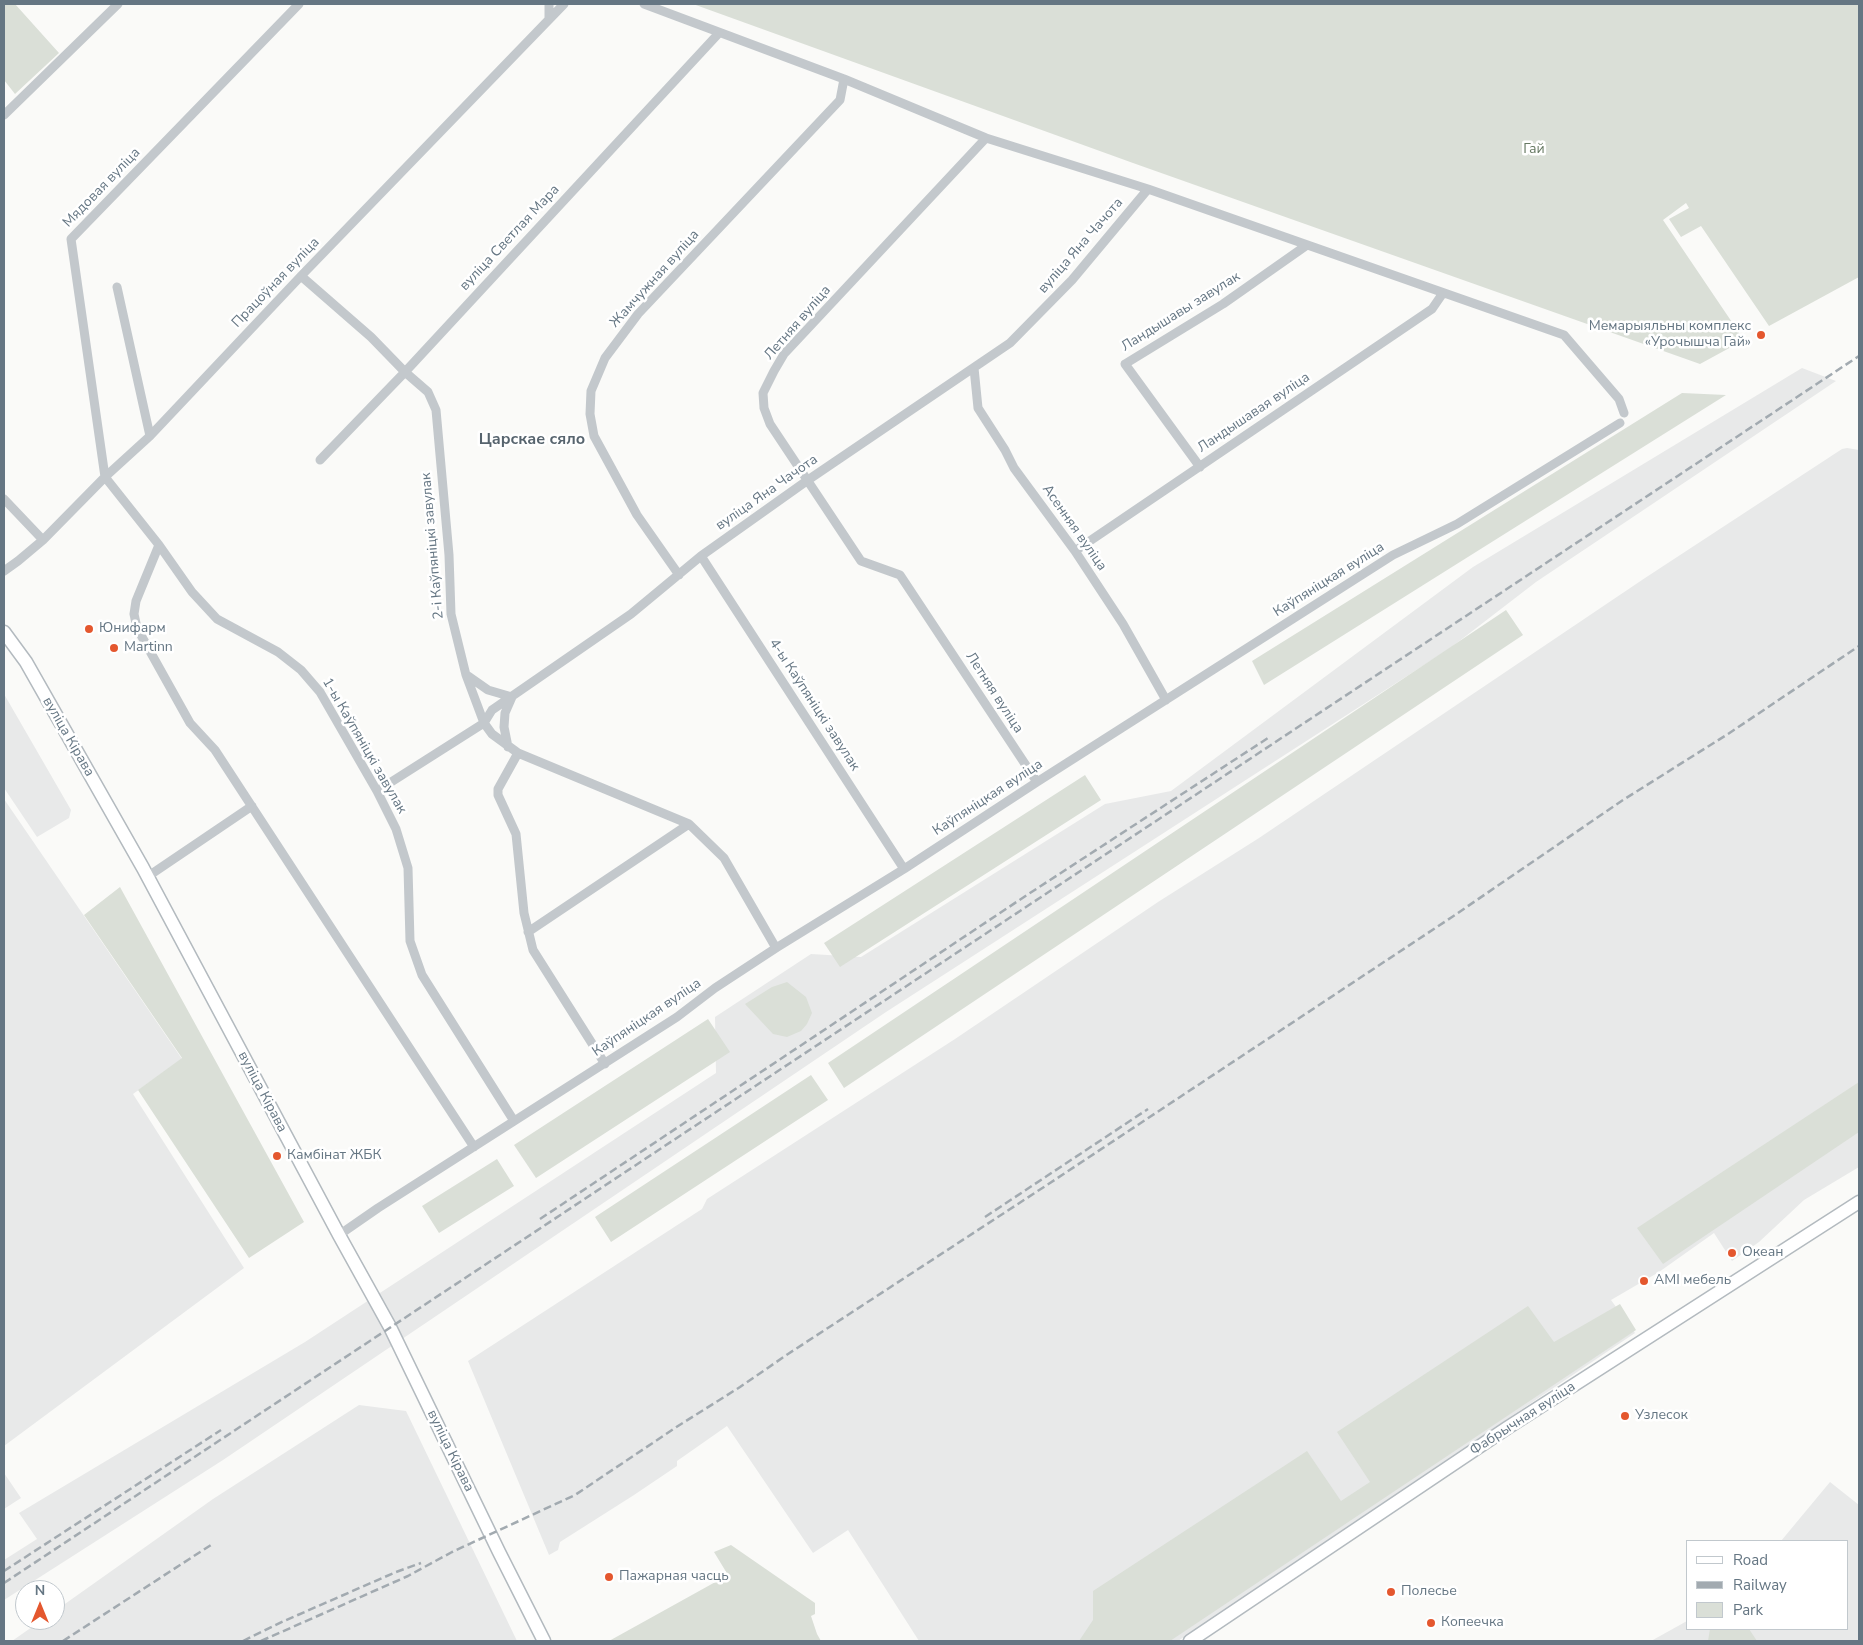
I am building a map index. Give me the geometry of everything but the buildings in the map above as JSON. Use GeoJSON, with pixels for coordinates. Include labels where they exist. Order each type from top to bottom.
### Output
{"type":"FeatureCollection","features":[{"type":"Feature","properties":{"kind":"main road","name":"вуліца Кірава"},"geometry":{"type":"LineString","coordinates":[[4,632],[26,662],[147,877],[390,1327],[544,1641]]}},
{"type":"Feature","properties":{"kind":"main road","name":"Фабрычная вуліца"},"geometry":{"type":"LineString","coordinates":[[1190,1641],[1507,1428],[1859,1202]]}},
{"type":"Feature","properties":{"kind":"street"},"geometry":{"type":"LineString","coordinates":[[4,115],[118,4]]}},
{"type":"Feature","properties":{"kind":"street","name":"Мядовая вуліца"},"geometry":{"type":"LineString","coordinates":[[105,477],[71,239],[299,4]]}},
{"type":"Feature","properties":{"kind":"street"},"geometry":{"type":"LineString","coordinates":[[549,4],[549,19]]}},
{"type":"Feature","properties":{"kind":"street","name":"Працоўная вуліца"},"geometry":{"type":"LineString","coordinates":[[4,571],[43,540],[105,477],[150,436],[301,276],[564,4]]}},
{"type":"Feature","properties":{"kind":"street"},"geometry":{"type":"LineString","coordinates":[[644,4],[844,79],[986,138],[1148,189],[1564,335],[1619,399],[1624,413]]}},
{"type":"Feature","properties":{"kind":"street","name":"вуліца Светлая Мара"},"geometry":{"type":"LineString","coordinates":[[320,460],[405,372],[719,33]]}},
{"type":"Feature","properties":{"kind":"street","name":"Жамчужная вуліца"},"geometry":{"type":"LineString","coordinates":[[679,575],[637,515],[594,436],[590,414],[591,391],[605,358],[638,314],[840,100],[844,79]]}},
{"type":"Feature","properties":{"kind":"street","name":"Летняя вуліца"},"geometry":{"type":"LineString","coordinates":[[986,138],[784,354],[763,393],[764,408],[770,424],[861,561],[900,575],[1037,782]]}},
{"type":"Feature","properties":{"kind":"street","name":"вуліца Яна Чачота"},"geometry":{"type":"LineString","coordinates":[[377,790],[484,722],[492,710],[631,614],[701,556],[808,480],[1010,343],[1072,280],[1148,189]]}},
{"type":"Feature","properties":{"kind":"street","name":"Ландышавы завулак"},"geometry":{"type":"LineString","coordinates":[[1200,467],[1125,364],[1223,304],[1307,245]]}},
{"type":"Feature","properties":{"kind":"street","name":"2-і Каўпяніцкі завулак"},"geometry":{"type":"LineString","coordinates":[[301,276],[428,392],[436,410],[451,614],[466,674],[484,722],[492,734],[518,753],[689,824],[724,858],[776,948]]}},
{"type":"Feature","properties":{"kind":"street"},"geometry":{"type":"LineString","coordinates":[[117,287],[150,436]]}},
{"type":"Feature","properties":{"kind":"street","name":"Ландышавая вуліца"},"geometry":{"type":"LineString","coordinates":[[1075,551],[1432,309],[1443,293]]}},
{"type":"Feature","properties":{"kind":"street","name":"Асенняя вуліца"},"geometry":{"type":"LineString","coordinates":[[974,368],[978,408],[1005,450],[1014,468],[1075,551],[1123,624],[1166,700]]}},
{"type":"Feature","properties":{"kind":"street","name":"Каўпяніцкая вуліца"},"geometry":{"type":"LineString","coordinates":[[339,1235],[378,1208],[677,1017],[715,988],[776,948],[904,869],[1393,555],[1457,524],[1620,423]]}},
{"type":"Feature","properties":{"kind":"street","name":"1-ы Каўпяніцкі завулак"},"geometry":{"type":"LineString","coordinates":[[105,477],[192,592],[217,619],[278,652],[301,670],[320,692],[377,790],[396,829],[408,868],[410,941],[422,975],[514,1121]]}},
{"type":"Feature","properties":{"kind":"street"},"geometry":{"type":"LineString","coordinates":[[4,499],[43,540]]}},
{"type":"Feature","properties":{"kind":"street"},"geometry":{"type":"LineString","coordinates":[[159,546],[136,601],[134,614],[137,628],[190,722],[216,750],[474,1147]]}},
{"type":"Feature","properties":{"kind":"street","name":"4-ы Каўпяніцкі завулак"},"geometry":{"type":"LineString","coordinates":[[701,556],[904,869]]}},
{"type":"Feature","properties":{"kind":"street"},"geometry":{"type":"LineString","coordinates":[[466,674],[474,682],[488,690],[512,697],[505,713],[504,727],[508,747]]}},
{"type":"Feature","properties":{"kind":"street"},"geometry":{"type":"LineString","coordinates":[[518,753],[498,789],[498,795],[516,834],[524,913],[533,950],[605,1064]]}},
{"type":"Feature","properties":{"kind":"street"},"geometry":{"type":"LineString","coordinates":[[147,877],[252,806]]}},
{"type":"Feature","properties":{"kind":"street"},"geometry":{"type":"LineString","coordinates":[[528,932],[689,824]]}},
{"type":"Feature","properties":{"kind":"shaded area"},"geometry":{"type":"Polygon","coordinates":[[[1802,368],[1836,381],[1536,582],[1449,649],[886,1012],[223,1460],[35,1580],[15,1580],[15,1593],[4,1600],[4,1560],[37,1539],[19,1513],[305,1342],[716,1073],[715,1017],[811,954],[861,957],[1105,804],[1171,791],[1473,567],[1802,368]]]}},
{"type":"Feature","properties":{"kind":"shaded area"},"geometry":{"type":"Polygon","coordinates":[[[1842,449],[1859,450],[1859,1167],[1804,1200],[1759,1242],[1732,1261],[1714,1233],[1659,1272],[1611,1300],[1635,1333],[1178,1641],[919,1641],[848,1530],[813,1553],[727,1426],[677,1461],[677,1466],[560,1542],[558,1550],[549,1555],[468,1361],[702,1209],[707,1199],[955,1039],[1158,902],[1259,838],[1645,578],[1842,449]]]}},
{"type":"Feature","properties":{"kind":"shaded area"},"geometry":{"type":"Polygon","coordinates":[[[4,694],[71,810],[69,818],[37,837],[4,788],[4,694]]]}},
{"type":"Feature","properties":{"kind":"shaded area"},"geometry":{"type":"Polygon","coordinates":[[[4,799],[182,1059],[133,1094],[244,1268],[4,1446],[4,799]]]}},
{"type":"Feature","properties":{"kind":"shaded area"},"geometry":{"type":"Polygon","coordinates":[[[359,1405],[406,1411],[517,1641],[12,1641],[28,1630],[65,1630],[65,1604],[213,1499],[359,1405]]]}},
{"type":"Feature","properties":{"kind":"shaded area"},"geometry":{"type":"Polygon","coordinates":[[[4,1473],[21,1498],[4,1509],[4,1473]]]}},
{"type":"Feature","properties":{"kind":"shaded area"},"geometry":{"type":"Polygon","coordinates":[[[1830,1482],[1859,1505],[1859,1639],[1857,1641],[1651,1641],[1686,1622],[1686,1630],[1848,1630],[1848,1540],[1782,1540],[1830,1482]]]}},
{"type":"Feature","properties":{"kind":"green space"},"geometry":{"type":"Polygon","coordinates":[[[4,4],[15,4],[59,53],[15,94],[4,80],[4,4]]]}},
{"type":"Feature","properties":{"kind":"green space","name":"Гай"},"geometry":{"type":"Polygon","coordinates":[[[693,4],[1859,4],[1859,277],[1769,326],[1701,226],[1681,237],[1669,219],[1689,208],[1686,203],[1663,220],[1744,340],[1700,364],[1133,163],[693,4]]]}},
{"type":"Feature","properties":{"kind":"green space"},"geometry":{"type":"Polygon","coordinates":[[[1682,393],[1726,395],[1264,685],[1252,661],[1682,393]]]}},
{"type":"Feature","properties":{"kind":"green space"},"geometry":{"type":"Polygon","coordinates":[[[1506,610],[1523,635],[844,1088],[828,1063],[1506,610]]]}},
{"type":"Feature","properties":{"kind":"green space"},"geometry":{"type":"Polygon","coordinates":[[[1085,775],[1101,800],[840,967],[824,943],[1085,775]]]}},
{"type":"Feature","properties":{"kind":"green space"},"geometry":{"type":"Polygon","coordinates":[[[120,887],[304,1222],[249,1258],[138,1090],[182,1058],[84,915],[120,887]]]}},
{"type":"Feature","properties":{"kind":"green space"},"geometry":{"type":"Polygon","coordinates":[[[787,982],[806,997],[812,1013],[801,1031],[787,1037],[773,1034],[745,1004],[772,987],[787,982]]]}},
{"type":"Feature","properties":{"kind":"green space"},"geometry":{"type":"Polygon","coordinates":[[[708,1019],[730,1052],[536,1178],[514,1145],[708,1019]]]}},
{"type":"Feature","properties":{"kind":"green space"},"geometry":{"type":"Polygon","coordinates":[[[811,1075],[828,1100],[611,1242],[595,1217],[811,1075]]]}},
{"type":"Feature","properties":{"kind":"green space"},"geometry":{"type":"Polygon","coordinates":[[[1859,1082],[1859,1132],[1663,1264],[1637,1228],[1859,1082]]]}},
{"type":"Feature","properties":{"kind":"green space"},"geometry":{"type":"Polygon","coordinates":[[[497,1159],[514,1186],[439,1233],[422,1206],[497,1159]]]}},
{"type":"Feature","properties":{"kind":"green space"},"geometry":{"type":"Polygon","coordinates":[[[1620,1304],[1636,1330],[1170,1641],[1079,1641],[1093,1620],[1093,1591],[1307,1451],[1341,1501],[1370,1482],[1337,1432],[1528,1306],[1554,1342],[1620,1304]]]}},
{"type":"Feature","properties":{"kind":"green space"},"geometry":{"type":"Polygon","coordinates":[[[731,1545],[815,1603],[815,1614],[811,1616],[821,1641],[609,1641],[728,1575],[714,1552],[731,1545]]]}},
{"type":"Feature","properties":{"kind":"green space"},"geometry":{"type":"Polygon","coordinates":[[[1710,1630],[1750,1630],[1757,1641],[1708,1641],[1710,1630]]]}},
{"type":"Feature","properties":{"kind":"railway"},"geometry":{"type":"LineString","coordinates":[[4,1583],[1859,356]]}},
{"type":"Feature","properties":{"kind":"railway"},"geometry":{"type":"LineString","coordinates":[[261,1641],[408,1576],[452,1552],[575,1495],[1050,1183],[1452,917],[1623,800],[1728,734],[1859,646]]}},
{"type":"Feature","properties":{"kind":"railway"},"geometry":{"type":"LineString","coordinates":[[540,1219],[1027,895],[1268,738]]}},
{"type":"Feature","properties":{"kind":"railway"},"geometry":{"type":"LineString","coordinates":[[985,1217],[1148,1109]]}},
{"type":"Feature","properties":{"kind":"railway"},"geometry":{"type":"LineString","coordinates":[[4,1571],[221,1430]]}},
{"type":"Feature","properties":{"kind":"railway"},"geometry":{"type":"LineString","coordinates":[[63,1641],[214,1543]]}},
{"type":"Feature","properties":{"kind":"railway"},"geometry":{"type":"LineString","coordinates":[[243,1641],[284,1621],[421,1563]]}},
{"type":"Feature","properties":{"kind":"place","name":"Мемарыяльны комплекс «Урочышча Гай»"},"geometry":{"type":"Point","coordinates":[1761,335]}},
{"type":"Feature","properties":{"kind":"place","name":"Юнифарм"},"geometry":{"type":"Point","coordinates":[89,629]}},
{"type":"Feature","properties":{"kind":"place","name":"Martinn"},"geometry":{"type":"Point","coordinates":[114,648]}},
{"type":"Feature","properties":{"kind":"place","name":"Камбінат ЖБК"},"geometry":{"type":"Point","coordinates":[277,1156]}},
{"type":"Feature","properties":{"kind":"place","name":"Океан"},"geometry":{"type":"Point","coordinates":[1732,1253]}},
{"type":"Feature","properties":{"kind":"place","name":"AMI мебель"},"geometry":{"type":"Point","coordinates":[1644,1281]}},
{"type":"Feature","properties":{"kind":"place","name":"Узлесок"},"geometry":{"type":"Point","coordinates":[1625,1416]}},
{"type":"Feature","properties":{"kind":"place","name":"Пажарная часць"},"geometry":{"type":"Point","coordinates":[609,1577]}},
{"type":"Feature","properties":{"kind":"place","name":"Полесье"},"geometry":{"type":"Point","coordinates":[1391,1592]}},
{"type":"Feature","properties":{"kind":"place","name":"Копеечка"},"geometry":{"type":"Point","coordinates":[1431,1623]}},
{"type":"Feature","properties":{"kind":"district","name":"Царскае сяло"},"geometry":{"type":"Point","coordinates":[532,440]}}]}
